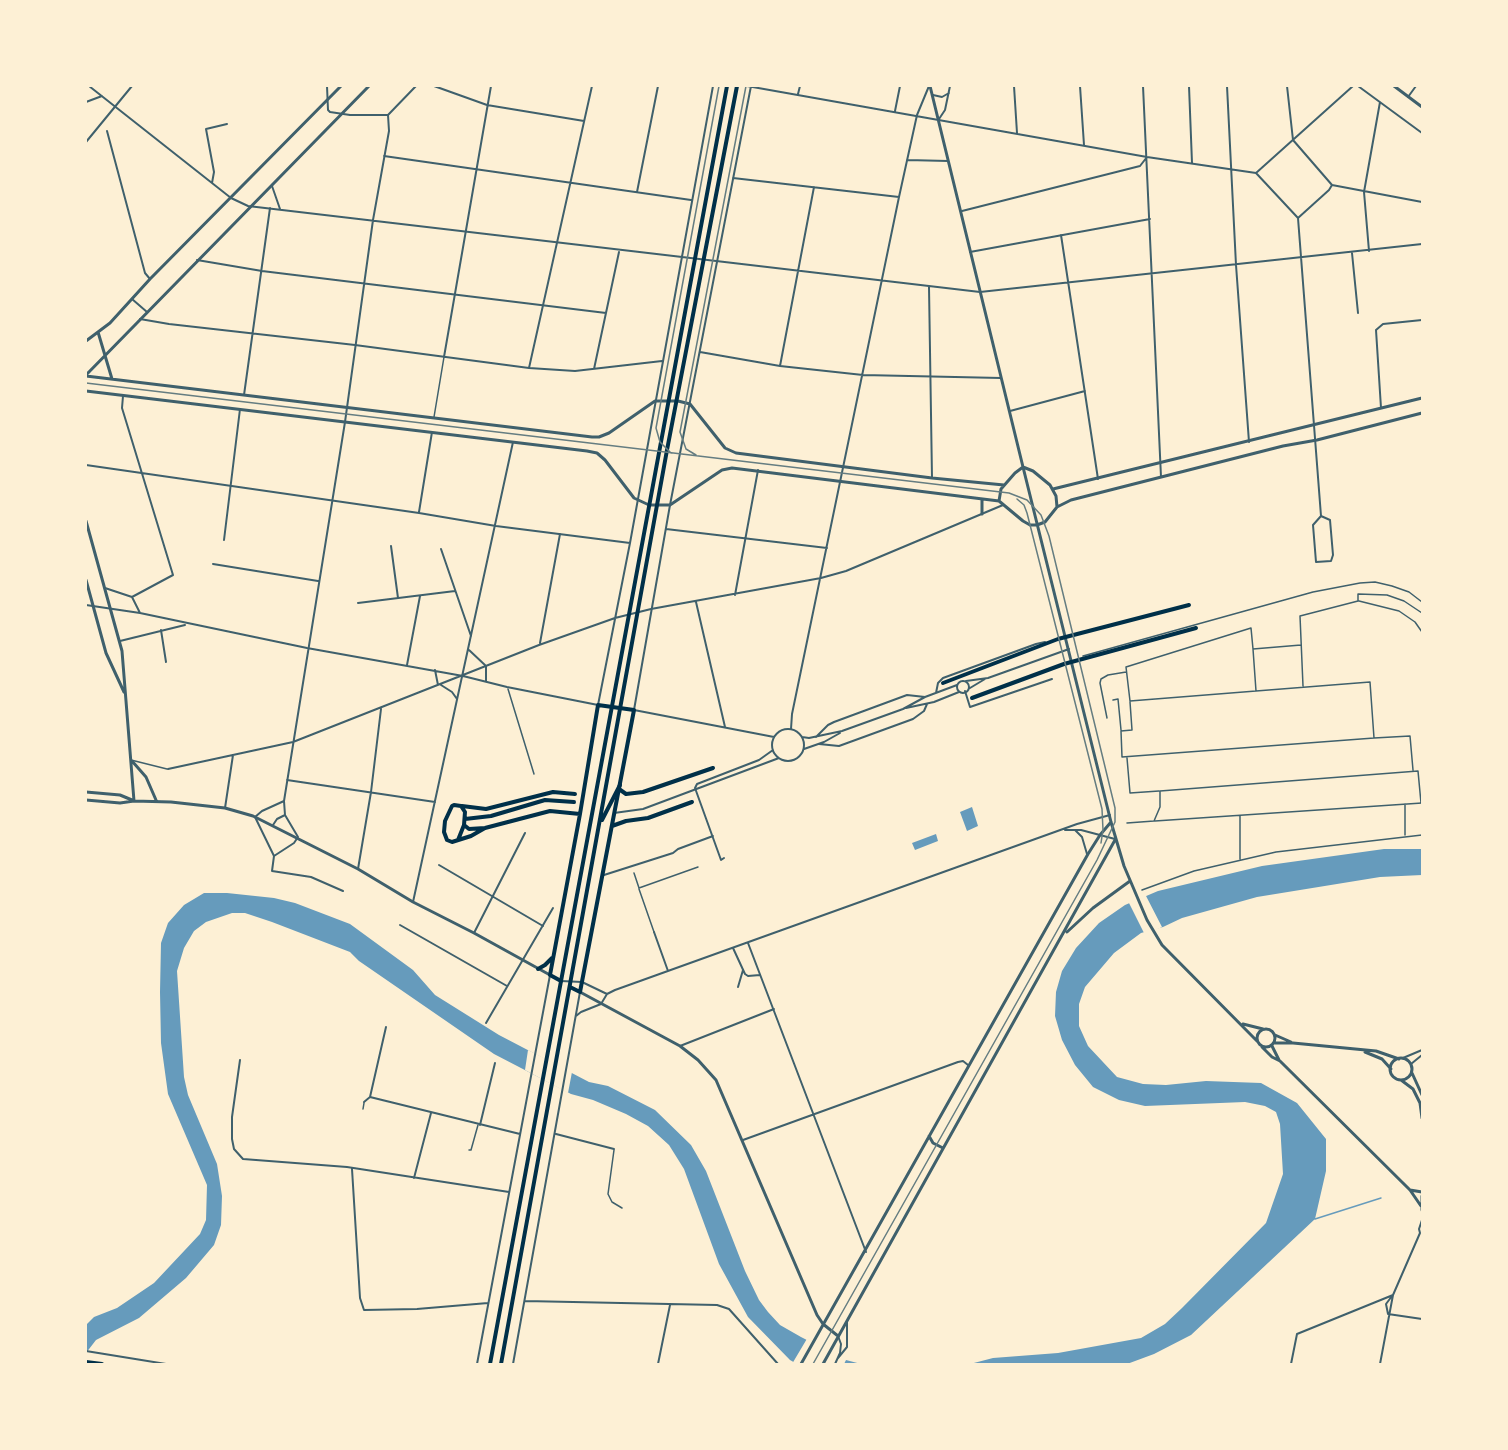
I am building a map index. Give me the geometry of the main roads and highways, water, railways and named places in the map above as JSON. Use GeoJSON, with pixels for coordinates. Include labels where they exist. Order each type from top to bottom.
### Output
{"type":"FeatureCollection","features":[{"type":"Feature","properties":{"kind":"main road"},"geometry":{"type":"LineString","coordinates":[[490,1365],[727,86]]}},
{"type":"Feature","properties":{"kind":"main road"},"geometry":{"type":"LineString","coordinates":[[501,1365],[737,86]]}},
{"type":"Feature","properties":{"kind":"main road"},"geometry":{"type":"LineString","coordinates":[[944,683],[1048,642],[1189,604]]}},
{"type":"Feature","properties":{"kind":"main road"},"geometry":{"type":"LineString","coordinates":[[972,698],[1072,662],[1196,628]]}},
{"type":"Feature","properties":{"kind":"main road"},"geometry":{"type":"LineString","coordinates":[[561,981],[550,975],[598,705],[634,710],[580,992],[570,987]]}},
{"type":"Feature","properties":{"kind":"main road"},"geometry":{"type":"LineString","coordinates":[[619,787],[630,795],[713,768]]}},
{"type":"Feature","properties":{"kind":"main road"},"geometry":{"type":"LineString","coordinates":[[600,823],[619,787]]}},
{"type":"Feature","properties":{"kind":"main road"},"geometry":{"type":"LineString","coordinates":[[485,828],[471,836],[452,842],[447,840],[444,830],[445,821],[452,806],[486,809],[553,792],[575,794]]}},
{"type":"Feature","properties":{"kind":"main road"},"geometry":{"type":"LineString","coordinates":[[465,819],[491,816],[545,800],[574,802]]}},
{"type":"Feature","properties":{"kind":"main road"},"geometry":{"type":"LineString","coordinates":[[612,826],[626,821],[648,818],[692,802]]}},
{"type":"Feature","properties":{"kind":"main road"},"geometry":{"type":"LineString","coordinates":[[458,840],[465,819],[465,812],[461,806]]}},
{"type":"Feature","properties":{"kind":"main road"},"geometry":{"type":"LineString","coordinates":[[464,825],[469,829],[485,828],[550,811],[580,814]]}},
{"type":"Feature","properties":{"kind":"main road"},"geometry":{"type":"LineString","coordinates":[[538,969],[554,954]]}},
{"type":"Feature","properties":{"kind":"main road"},"geometry":{"type":"LineString","coordinates":[[88,1362],[102,1365]]}},
{"type":"Feature","properties":{"kind":"water"},"geometry":{"type":"Polygon","coordinates":[[[972,807],[978,826],[967,831],[960,812],[972,807]]]}},
{"type":"Feature","properties":{"kind":"water"},"geometry":{"type":"Polygon","coordinates":[[[936,834],[938,841],[915,850],[912,843],[936,834]]]}},
{"type":"Feature","properties":{"kind":"water"},"geometry":{"type":"Polygon","coordinates":[[[1384,849],[1422,849],[1422,875],[1380,877],[1257,897],[1182,918],[1163,927],[1141,933],[1114,953],[1085,987],[1079,1004],[1079,1026],[1088,1046],[1117,1077],[1143,1084],[1166,1085],[1206,1081],[1261,1083],[1297,1103],[1326,1139],[1326,1171],[1315,1219],[1191,1335],[1154,1354],[1127,1364],[970,1364],[993,1358],[1058,1353],[1141,1338],[1165,1324],[1266,1223],[1283,1174],[1280,1124],[1276,1112],[1265,1106],[1245,1102],[1145,1106],[1119,1100],[1093,1087],[1075,1065],[1062,1040],[1055,1016],[1056,992],[1062,971],[1076,948],[1099,923],[1125,905],[1158,891],[1262,866],[1384,849]]]}},
{"type":"Feature","properties":{"kind":"water"},"geometry":{"type":"Polygon","coordinates":[[[204,893],[274,898],[295,903],[350,924],[413,970],[435,995],[499,1035],[589,1082],[608,1086],[655,1110],[691,1145],[706,1171],[745,1271],[759,1300],[768,1312],[780,1325],[801,1337],[846,1360],[861,1364],[797,1364],[790,1360],[748,1317],[719,1264],[684,1169],[669,1145],[648,1126],[593,1100],[571,1094],[494,1054],[359,961],[350,952],[245,913],[232,913],[206,922],[194,931],[184,948],[177,971],[184,1077],[188,1095],[217,1164],[222,1196],[221,1225],[214,1245],[186,1278],[139,1318],[96,1340],[86,1353],[86,1325],[94,1317],[117,1308],[154,1283],[200,1234],[206,1220],[207,1185],[168,1094],[161,1043],[160,992],[161,943],[168,923],[184,905],[204,893]]]}},
{"type":"Feature","properties":{"kind":"waterway"},"geometry":{"type":"LineString","coordinates":[[1315,1219],[1381,1198]]}},
{"type":"Feature","properties":{"kind":"tram line"},"geometry":{"type":"LineString","coordinates":[[671,453],[660,442],[656,428],[719,86]]}},
{"type":"Feature","properties":{"kind":"tram line"},"geometry":{"type":"LineString","coordinates":[[696,455],[686,449],[680,432],[746,86]]}},
{"type":"Feature","properties":{"kind":"tram line"},"geometry":{"type":"LineString","coordinates":[[86,383],[1009,493],[1027,500],[1041,515],[1049,536],[1115,808],[1115,822],[1097,860],[813,1364]]}},
{"type":"Feature","properties":{"kind":"tram line"},"geometry":{"type":"LineString","coordinates":[[1017,499],[1024,505],[1027,513],[1102,809],[1101,843]]}}]}
